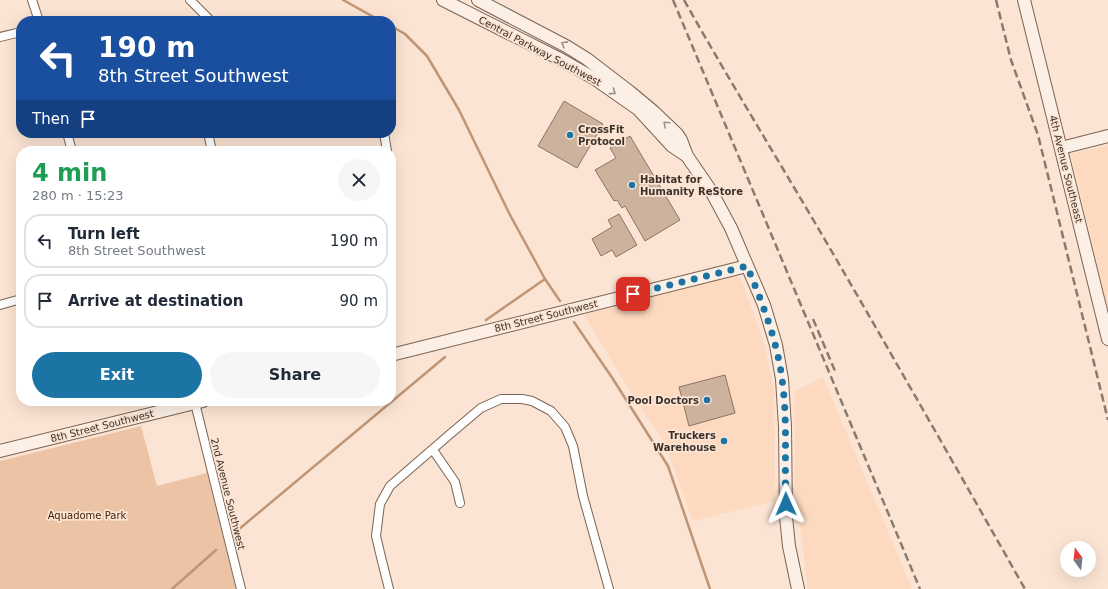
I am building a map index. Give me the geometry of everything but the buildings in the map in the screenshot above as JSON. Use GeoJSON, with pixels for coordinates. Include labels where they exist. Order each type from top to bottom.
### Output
{"type":"FeatureCollection","features":[{"type":"Feature","properties":{"kind":"street"},"geometry":{"type":"LineString","coordinates":[[32,0],[37,16]]}},
{"type":"Feature","properties":{"kind":"street"},"geometry":{"type":"LineString","coordinates":[[190,0],[206,16]]}},
{"type":"Feature","properties":{"kind":"street","name":"Central Parkway Southwest"},"geometry":{"type":"LineString","coordinates":[[443,0],[558,58],[595,79],[638,110],[672,146],[687,156]]}},
{"type":"Feature","properties":{"kind":"street","name":"Central Parkway Southwest"},"geometry":{"type":"LineString","coordinates":[[478,0],[588,59],[630,92],[681,140],[687,156],[710,191],[731,228],[764,306],[776,345],[782,379],[786,427],[786,517],[789,546],[798,589]]}},
{"type":"Feature","properties":{"kind":"street","name":"4th Avenue Southeast"},"geometry":{"type":"LineString","coordinates":[[1024,0],[1108,339]]}},
{"type":"Feature","properties":{"kind":"street"},"geometry":{"type":"LineString","coordinates":[[0,37],[16,33]]}},
{"type":"Feature","properties":{"kind":"street"},"geometry":{"type":"LineString","coordinates":[[1061,148],[1108,136]]}},
{"type":"Feature","properties":{"kind":"street","name":"8th Street Southwest"},"geometry":{"type":"LineString","coordinates":[[396,353],[747,266]]}},
{"type":"Feature","properties":{"kind":"street"},"geometry":{"type":"LineString","coordinates":[[0,305],[16,300]]}},
{"type":"Feature","properties":{"kind":"street"},"geometry":{"type":"LineString","coordinates":[[389,589],[376,536],[380,504],[390,486],[433,450],[449,434],[482,408],[501,399],[522,399],[532,401],[551,411],[564,427],[573,446],[583,496],[609,589]]}},
{"type":"Feature","properties":{"kind":"street","name":"8th Street Southwest"},"geometry":{"type":"LineString","coordinates":[[0,451],[183,406]]}},
{"type":"Feature","properties":{"kind":"street","name":"2nd Avenue Southwest"},"geometry":{"type":"LineString","coordinates":[[200,406],[241,589]]}},
{"type":"Feature","properties":{"kind":"street"},"geometry":{"type":"LineString","coordinates":[[433,450],[455,482],[460,504]]}},
{"type":"Feature","properties":{"kind":"shaded area"},"geometry":{"type":"Polygon","coordinates":[[[1108,145],[1108,310],[1071,154],[1108,145]]]}},
{"type":"Feature","properties":{"kind":"shaded area"},"geometry":{"type":"Polygon","coordinates":[[[734,276],[741,279],[764,343],[774,389],[775,501],[693,521],[663,440],[643,412],[584,315],[734,276]]]}},
{"type":"Feature","properties":{"kind":"shaded area"},"geometry":{"type":"Polygon","coordinates":[[[823,377],[912,589],[808,589],[795,484],[794,391],[823,377]]]}},
{"type":"Feature","properties":{"kind":"green space","name":"Aquadome Park"},"geometry":{"type":"Polygon","coordinates":[[[141,426],[157,486],[207,473],[236,589],[0,589],[0,461],[141,426]]]}},
{"type":"Feature","properties":{"kind":"waterway"},"geometry":{"type":"LineString","coordinates":[[343,0],[372,16]]}},
{"type":"Feature","properties":{"kind":"waterway"},"geometry":{"type":"LineString","coordinates":[[396,29],[405,34],[427,56],[459,110],[509,213],[545,279],[560,301]]}},
{"type":"Feature","properties":{"kind":"waterway"},"geometry":{"type":"LineString","coordinates":[[486,320],[545,279]]}},
{"type":"Feature","properties":{"kind":"waterway"},"geometry":{"type":"LineString","coordinates":[[574,322],[613,379],[668,466],[710,589]]}},
{"type":"Feature","properties":{"kind":"waterway"},"geometry":{"type":"LineString","coordinates":[[396,398],[445,357]]}},
{"type":"Feature","properties":{"kind":"waterway"},"geometry":{"type":"LineString","coordinates":[[238,530],[386,406]]}},
{"type":"Feature","properties":{"kind":"waterway"},"geometry":{"type":"LineString","coordinates":[[172,589],[216,550]]}},
{"type":"Feature","properties":{"kind":"railway"},"geometry":{"type":"LineString","coordinates":[[673,0],[920,589]]}},
{"type":"Feature","properties":{"kind":"railway"},"geometry":{"type":"LineString","coordinates":[[684,0],[859,298],[1025,589]]}},
{"type":"Feature","properties":{"kind":"railway"},"geometry":{"type":"LineString","coordinates":[[996,0],[1011,60],[1038,135],[1108,420]]}},
{"type":"Feature","properties":{"kind":"railway"},"geometry":{"type":"LineString","coordinates":[[813,319],[835,371]]}},
{"type":"Feature","properties":{"kind":"place","name":"CrossFit Protocol"},"geometry":{"type":"Point","coordinates":[570,135]}},
{"type":"Feature","properties":{"kind":"place","name":"Habitat for Humanity ReStore"},"geometry":{"type":"Point","coordinates":[632,185]}},
{"type":"Feature","properties":{"kind":"place","name":"Pool Doctors"},"geometry":{"type":"Point","coordinates":[707,400]}},
{"type":"Feature","properties":{"kind":"place","name":"Truckers Warehouse"},"geometry":{"type":"Point","coordinates":[724,441]}},
{"type":"Feature","properties":{"kind":"route"},"geometry":{"type":"LineString","coordinates":[[633,294],[747,266],[764,306],[776,345],[782,379],[786,427],[786,504]]}}]}
